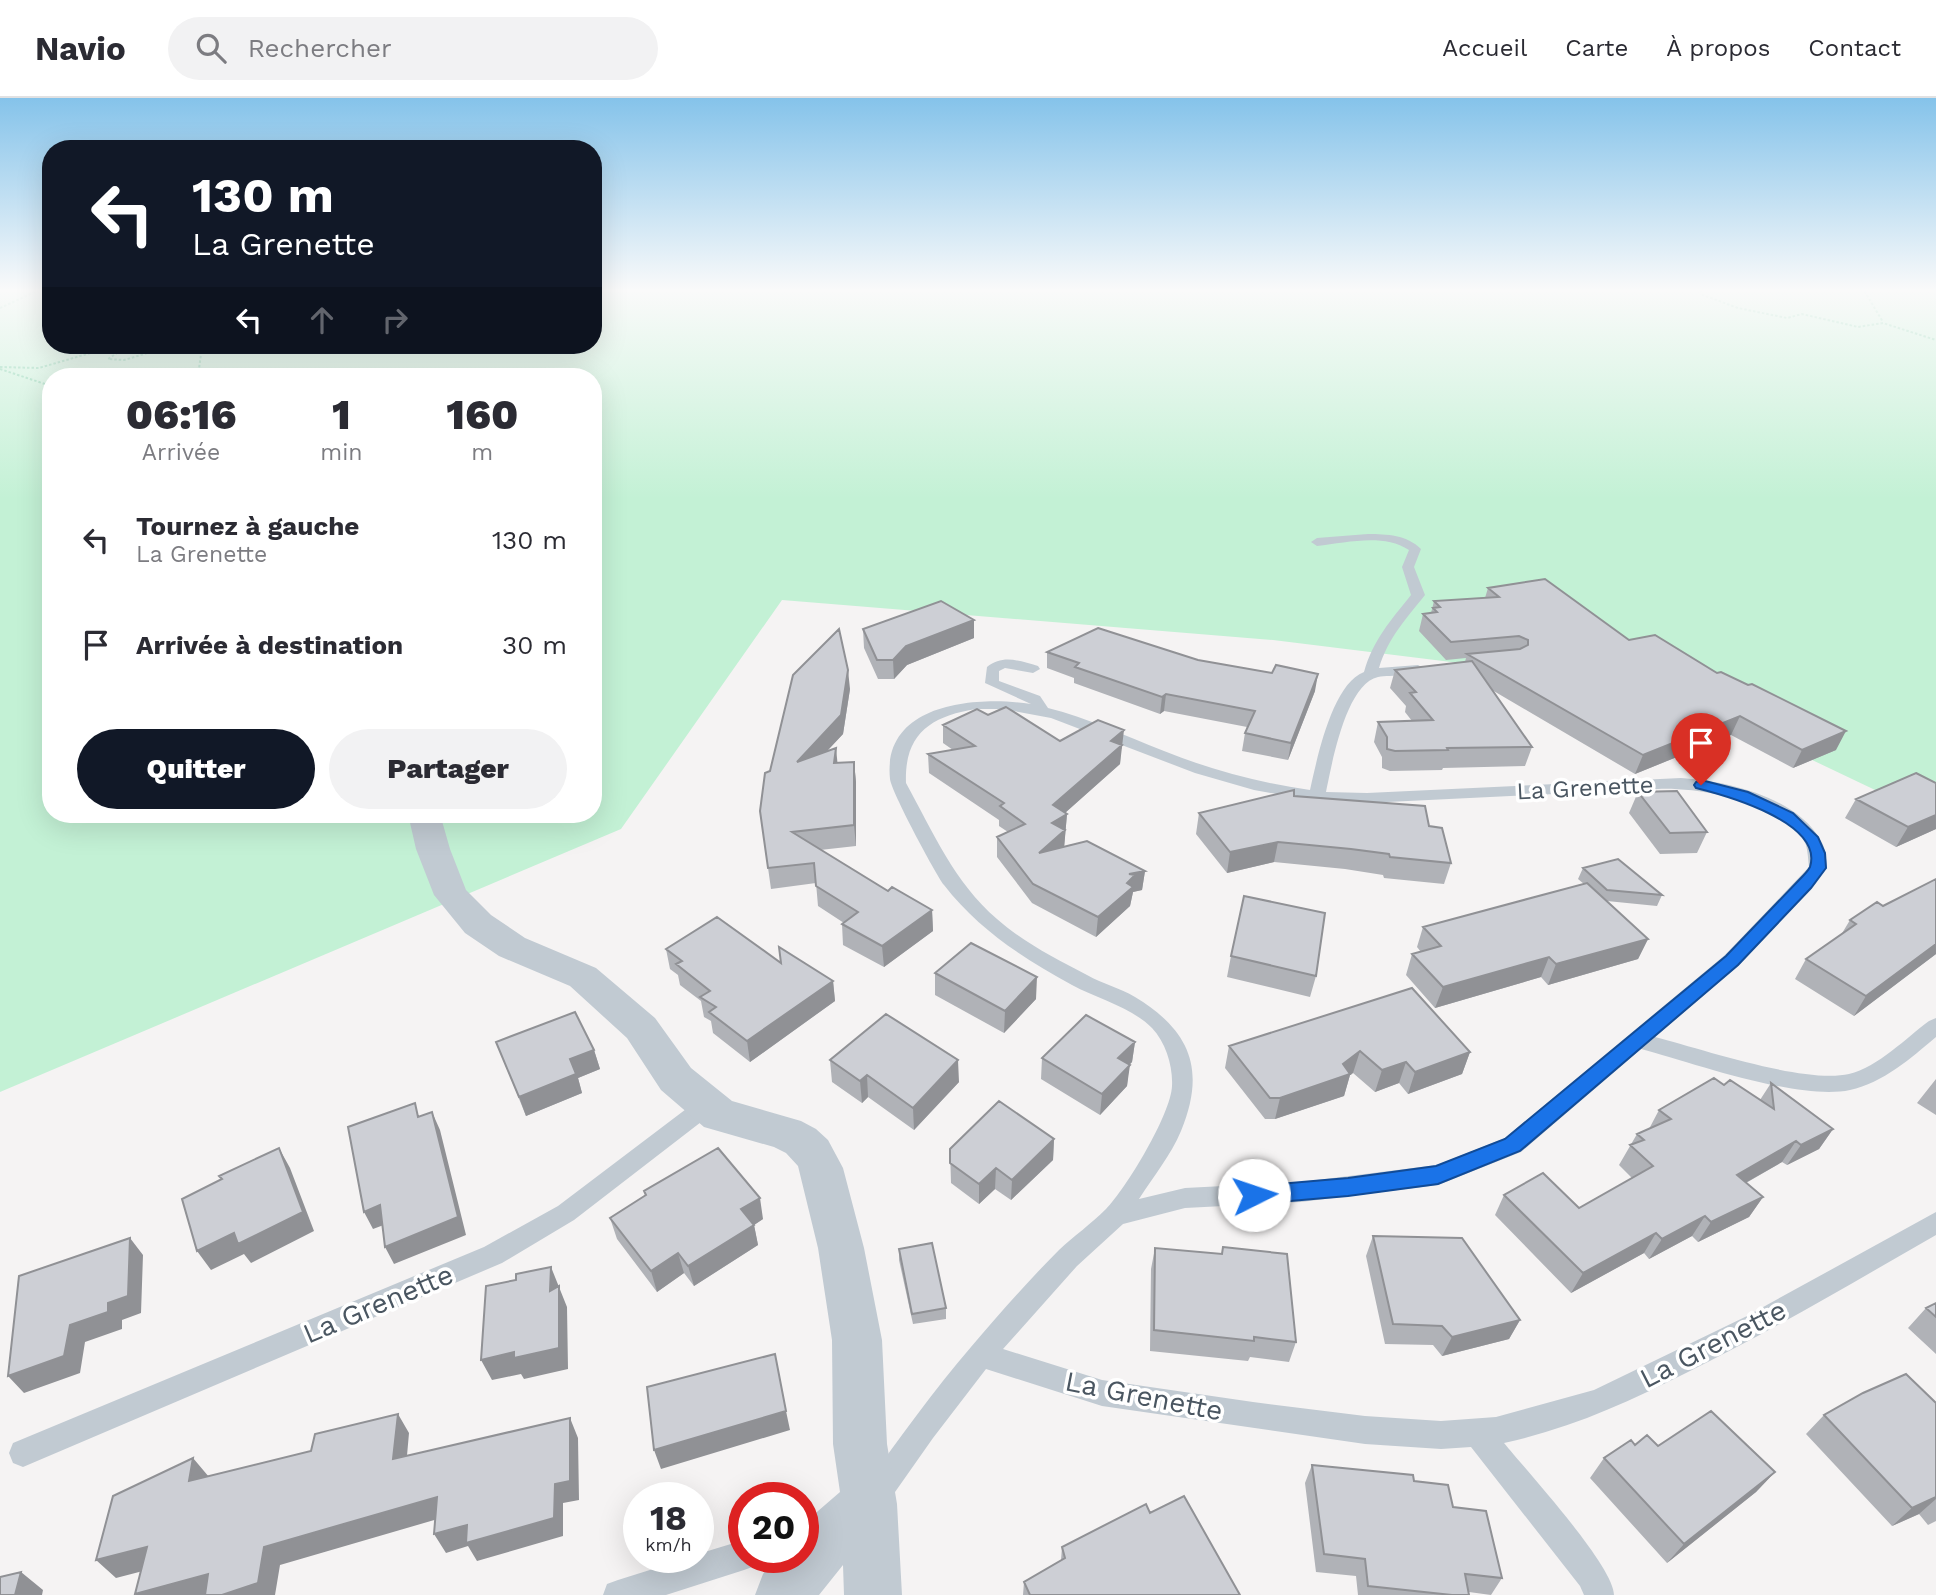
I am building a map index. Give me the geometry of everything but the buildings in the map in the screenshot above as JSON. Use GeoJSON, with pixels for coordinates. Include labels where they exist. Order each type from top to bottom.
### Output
{"type":"FeatureCollection","features":[{"type":"Feature","properties":{"kind":"street"},"geometry":{"type":"LineString","coordinates":[[426,823],[433,849],[451,895],[478,924],[512,947],[583,977],[604,993],[641,1028],[676,1079],[706,1106],[726,1117],[786,1133],[801,1141],[813,1153],[821,1168],[841,1248],[857,1340],[860,1444],[869,1504],[873,1595]]}},
{"type":"Feature","properties":{"kind":"street","name":"La Grenette"},"geometry":{"type":"LineString","coordinates":[[784,1595],[816,1551],[841,1524],[869,1504]]}},
{"type":"Feature","properties":{"kind":"lane"},"geometry":{"type":"LineString","coordinates":[[1317,542],[1372,538],[1405,543],[1415,549],[1407,571],[1418,586],[1418,595],[1387,633],[1378,648],[1370,674]]}},
{"type":"Feature","properties":{"kind":"lane","name":"La Grenette"},"geometry":{"type":"LineString","coordinates":[[1033,670],[1015,664],[1000,664],[992,670],[992,683],[1035,699],[1040,705],[1040,711]]}},
{"type":"Feature","properties":{"kind":"lane"},"geometry":{"type":"LineString","coordinates":[[1317,796],[1334,732],[1355,683],[1370,674],[1435,667]]}},
{"type":"Feature","properties":{"kind":"lane","name":"La Grenette"},"geometry":{"type":"LineString","coordinates":[[869,1504],[923,1428],[981,1355],[1068,1258],[1116,1215],[1169,1133],[1183,1086],[1182,1068],[1174,1045],[1158,1023],[1126,1001],[1049,963],[992,925],[949,879],[898,783],[896,767],[903,742],[922,723],[935,715],[962,707],[1014,706],[1076,721],[1205,772],[1317,796],[1364,797],[1674,783],[1723,789],[1788,816],[1813,841],[1818,868],[1732,960],[1513,1145],[1438,1175],[1301,1192],[1185,1198],[1116,1215]]}},
{"type":"Feature","properties":{"kind":"lane"},"geometry":{"type":"LineString","coordinates":[[1639,1040],[1825,1085],[1864,1076],[1936,1026]]}},
{"type":"Feature","properties":{"kind":"lane","name":"La Grenette"},"geometry":{"type":"LineString","coordinates":[[23,1454],[424,1286],[504,1249],[566,1213],[706,1106]]}},
{"type":"Feature","properties":{"kind":"lane","name":"La Grenette"},"geometry":{"type":"LineString","coordinates":[[981,1355],[1102,1393],[1365,1430],[1441,1434],[1477,1432],[1532,1423],[1598,1402],[1754,1326],[1936,1223]]}},
{"type":"Feature","properties":{"kind":"lane"},"geometry":{"type":"LineString","coordinates":[[1477,1432],[1591,1575],[1599,1589],[1599,1595]]}},
{"type":"Feature","properties":{"kind":"lane"},"geometry":{"type":"LineString","coordinates":[[819,1521],[836,1512],[869,1504]]}},
{"type":"Feature","properties":{"kind":"lane"},"geometry":{"type":"LineString","coordinates":[[618,1595],[728,1560]]}},
{"type":"Feature","properties":{"kind":"path"},"geometry":{"type":"LineString","coordinates":[[0,368],[39,368],[67,360]]}},
{"type":"Feature","properties":{"kind":"path"},"geometry":{"type":"LineString","coordinates":[[0,368],[42,383]]}},
{"type":"Feature","properties":{"kind":"green space"},"geometry":{"type":"Polygon","coordinates":[[[0,360],[1936,360],[1936,819],[1661,688],[1273,640],[782,600],[621,829],[0,1092],[0,360]]]}},
{"type":"Feature","properties":{"kind":"route"},"geometry":{"type":"LineString","coordinates":[[1254,1195],[1348,1187],[1438,1175],[1513,1145],[1732,960],[1818,868],[1817,853],[1813,841],[1788,816],[1742,795],[1701,785]]}}]}
